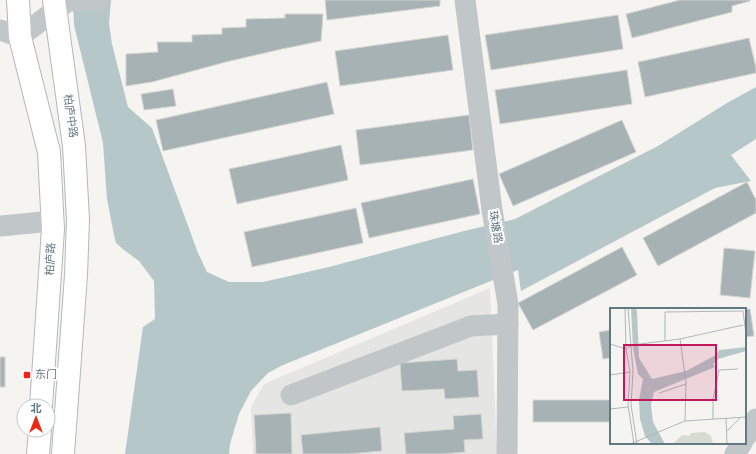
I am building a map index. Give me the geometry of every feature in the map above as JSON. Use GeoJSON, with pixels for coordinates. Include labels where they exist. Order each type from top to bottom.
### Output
{"type":"FeatureCollection","features":[{"type":"Feature","properties":{"kind":"main road"},"geometry":{"type":"LineString","coordinates":[[18,0],[10,34],[49,152],[53,225]]}},
{"type":"Feature","properties":{"kind":"main road","name":"柏庐中路"},"geometry":{"type":"LineString","coordinates":[[59,4],[74,146],[78,220],[76,275],[63,454]]}},
{"type":"Feature","properties":{"kind":"main road","name":"柏庐路"},"geometry":{"type":"LineString","coordinates":[[42,398],[53,225]]}},
{"type":"Feature","properties":{"kind":"main road"},"geometry":{"type":"LineString","coordinates":[[38,454],[39,438]]}},
{"type":"Feature","properties":{"kind":"street"},"geometry":{"type":"LineString","coordinates":[[10,34],[59,4],[99,0]]}},
{"type":"Feature","properties":{"kind":"street","name":"珠塘路"},"geometry":{"type":"LineString","coordinates":[[465,0],[492,210],[508,314],[507,454]]}},
{"type":"Feature","properties":{"kind":"street"},"geometry":{"type":"LineString","coordinates":[[0,226],[53,225]]}},
{"type":"Feature","properties":{"kind":"street"},"geometry":{"type":"LineString","coordinates":[[291,395],[471,326],[508,314]]}},
{"type":"Feature","properties":{"kind":"street"},"geometry":{"type":"LineString","coordinates":[[746,437],[756,422],[756,419]]}},
{"type":"Feature","properties":{"kind":"street"},"geometry":{"type":"LineString","coordinates":[[735,454],[741,444]]}},
{"type":"Feature","properties":{"kind":"shaded area"},"geometry":{"type":"Polygon","coordinates":[[[73,0],[111,0],[109,23],[112,44],[128,107],[152,128],[198,253],[207,272],[229,282],[263,282],[329,267],[515,219],[658,146],[727,103],[756,87],[756,139],[731,155],[751,181],[715,188],[521,291],[518,270],[283,365],[268,373],[251,391],[239,414],[230,444],[229,454],[125,454],[143,327],[155,319],[154,281],[139,261],[116,243],[107,199],[103,143],[74,25],[73,0]]]}},
{"type":"Feature","properties":{"kind":"shaded area"},"geometry":{"type":"Polygon","coordinates":[[[490,288],[497,454],[253,454],[251,407],[264,384],[490,288]]]}},
{"type":"Feature","properties":{"kind":"building"},"geometry":{"type":"Polygon","coordinates":[[[325,0],[440,0],[440,6],[327,20],[325,0]]]}},
{"type":"Feature","properties":{"kind":"building"},"geometry":{"type":"Polygon","coordinates":[[[680,0],[750,1],[732,6],[732,12],[632,38],[626,14],[680,0]]]}},
{"type":"Feature","properties":{"kind":"building"},"geometry":{"type":"Polygon","coordinates":[[[285,14],[323,14],[321,41],[226,62],[152,82],[126,86],[126,54],[158,52],[157,42],[192,42],[192,35],[222,34],[222,28],[246,27],[246,19],[285,18],[285,14]]]}},
{"type":"Feature","properties":{"kind":"building"},"geometry":{"type":"Polygon","coordinates":[[[618,15],[623,49],[491,70],[485,35],[618,15]]]}},
{"type":"Feature","properties":{"kind":"building"},"geometry":{"type":"Polygon","coordinates":[[[448,35],[453,70],[340,86],[335,51],[448,35]]]}},
{"type":"Feature","properties":{"kind":"building"},"geometry":{"type":"Polygon","coordinates":[[[749,38],[756,73],[645,97],[638,62],[749,38]]]}},
{"type":"Feature","properties":{"kind":"building"},"geometry":{"type":"Polygon","coordinates":[[[627,70],[632,104],[500,124],[495,90],[627,70]]]}},
{"type":"Feature","properties":{"kind":"building"},"geometry":{"type":"Polygon","coordinates":[[[327,82],[334,114],[163,151],[156,120],[327,82]]]}},
{"type":"Feature","properties":{"kind":"building"},"geometry":{"type":"Polygon","coordinates":[[[173,89],[176,106],[144,110],[141,94],[173,89]]]}},
{"type":"Feature","properties":{"kind":"building"},"geometry":{"type":"Polygon","coordinates":[[[469,115],[473,150],[360,165],[356,130],[469,115]]]}},
{"type":"Feature","properties":{"kind":"building"},"geometry":{"type":"Polygon","coordinates":[[[622,120],[636,152],[513,206],[499,174],[622,120]]]}},
{"type":"Feature","properties":{"kind":"building"},"geometry":{"type":"Polygon","coordinates":[[[341,145],[348,180],[237,204],[229,169],[341,145]]]}},
{"type":"Feature","properties":{"kind":"building"},"geometry":{"type":"Polygon","coordinates":[[[473,179],[480,214],[369,238],[361,203],[473,179]]]}},
{"type":"Feature","properties":{"kind":"building"},"geometry":{"type":"Polygon","coordinates":[[[747,182],[756,200],[756,213],[658,266],[643,238],[747,182]]]}},
{"type":"Feature","properties":{"kind":"building"},"geometry":{"type":"Polygon","coordinates":[[[356,208],[363,243],[252,267],[244,232],[356,208]]]}},
{"type":"Feature","properties":{"kind":"building"},"geometry":{"type":"Polygon","coordinates":[[[622,247],[637,275],[533,330],[518,303],[622,247]]]}},
{"type":"Feature","properties":{"kind":"building"},"geometry":{"type":"Polygon","coordinates":[[[724,248],[755,251],[750,298],[720,295],[724,248]]]}},
{"type":"Feature","properties":{"kind":"building"},"geometry":{"type":"Polygon","coordinates":[[[746,309],[750,309],[754,336],[746,337],[746,309]]]}},
{"type":"Feature","properties":{"kind":"building"},"geometry":{"type":"Polygon","coordinates":[[[610,330],[610,358],[603,359],[599,332],[610,330]]]}},
{"type":"Feature","properties":{"kind":"building"},"geometry":{"type":"Polygon","coordinates":[[[0,357],[5,357],[5,387],[0,387],[0,357]]]}},
{"type":"Feature","properties":{"kind":"building"},"geometry":{"type":"Polygon","coordinates":[[[457,359],[458,371],[477,370],[479,397],[445,399],[444,389],[402,391],[400,363],[457,359]]]}},
{"type":"Feature","properties":{"kind":"building"},"geometry":{"type":"Polygon","coordinates":[[[533,400],[610,400],[610,422],[533,422],[533,400]]]}},
{"type":"Feature","properties":{"kind":"building"},"geometry":{"type":"Polygon","coordinates":[[[291,413],[292,454],[256,454],[254,415],[291,413]]]}},
{"type":"Feature","properties":{"kind":"building"},"geometry":{"type":"Polygon","coordinates":[[[481,414],[483,439],[464,440],[465,452],[444,454],[406,454],[404,433],[454,429],[453,416],[481,414]]]}},
{"type":"Feature","properties":{"kind":"building"},"geometry":{"type":"Polygon","coordinates":[[[380,427],[382,451],[349,454],[303,454],[301,435],[380,427]]]}},
{"type":"Feature","properties":{"kind":"place","name":"东门"},"geometry":{"type":"Point","coordinates":[27,375]}}]}
